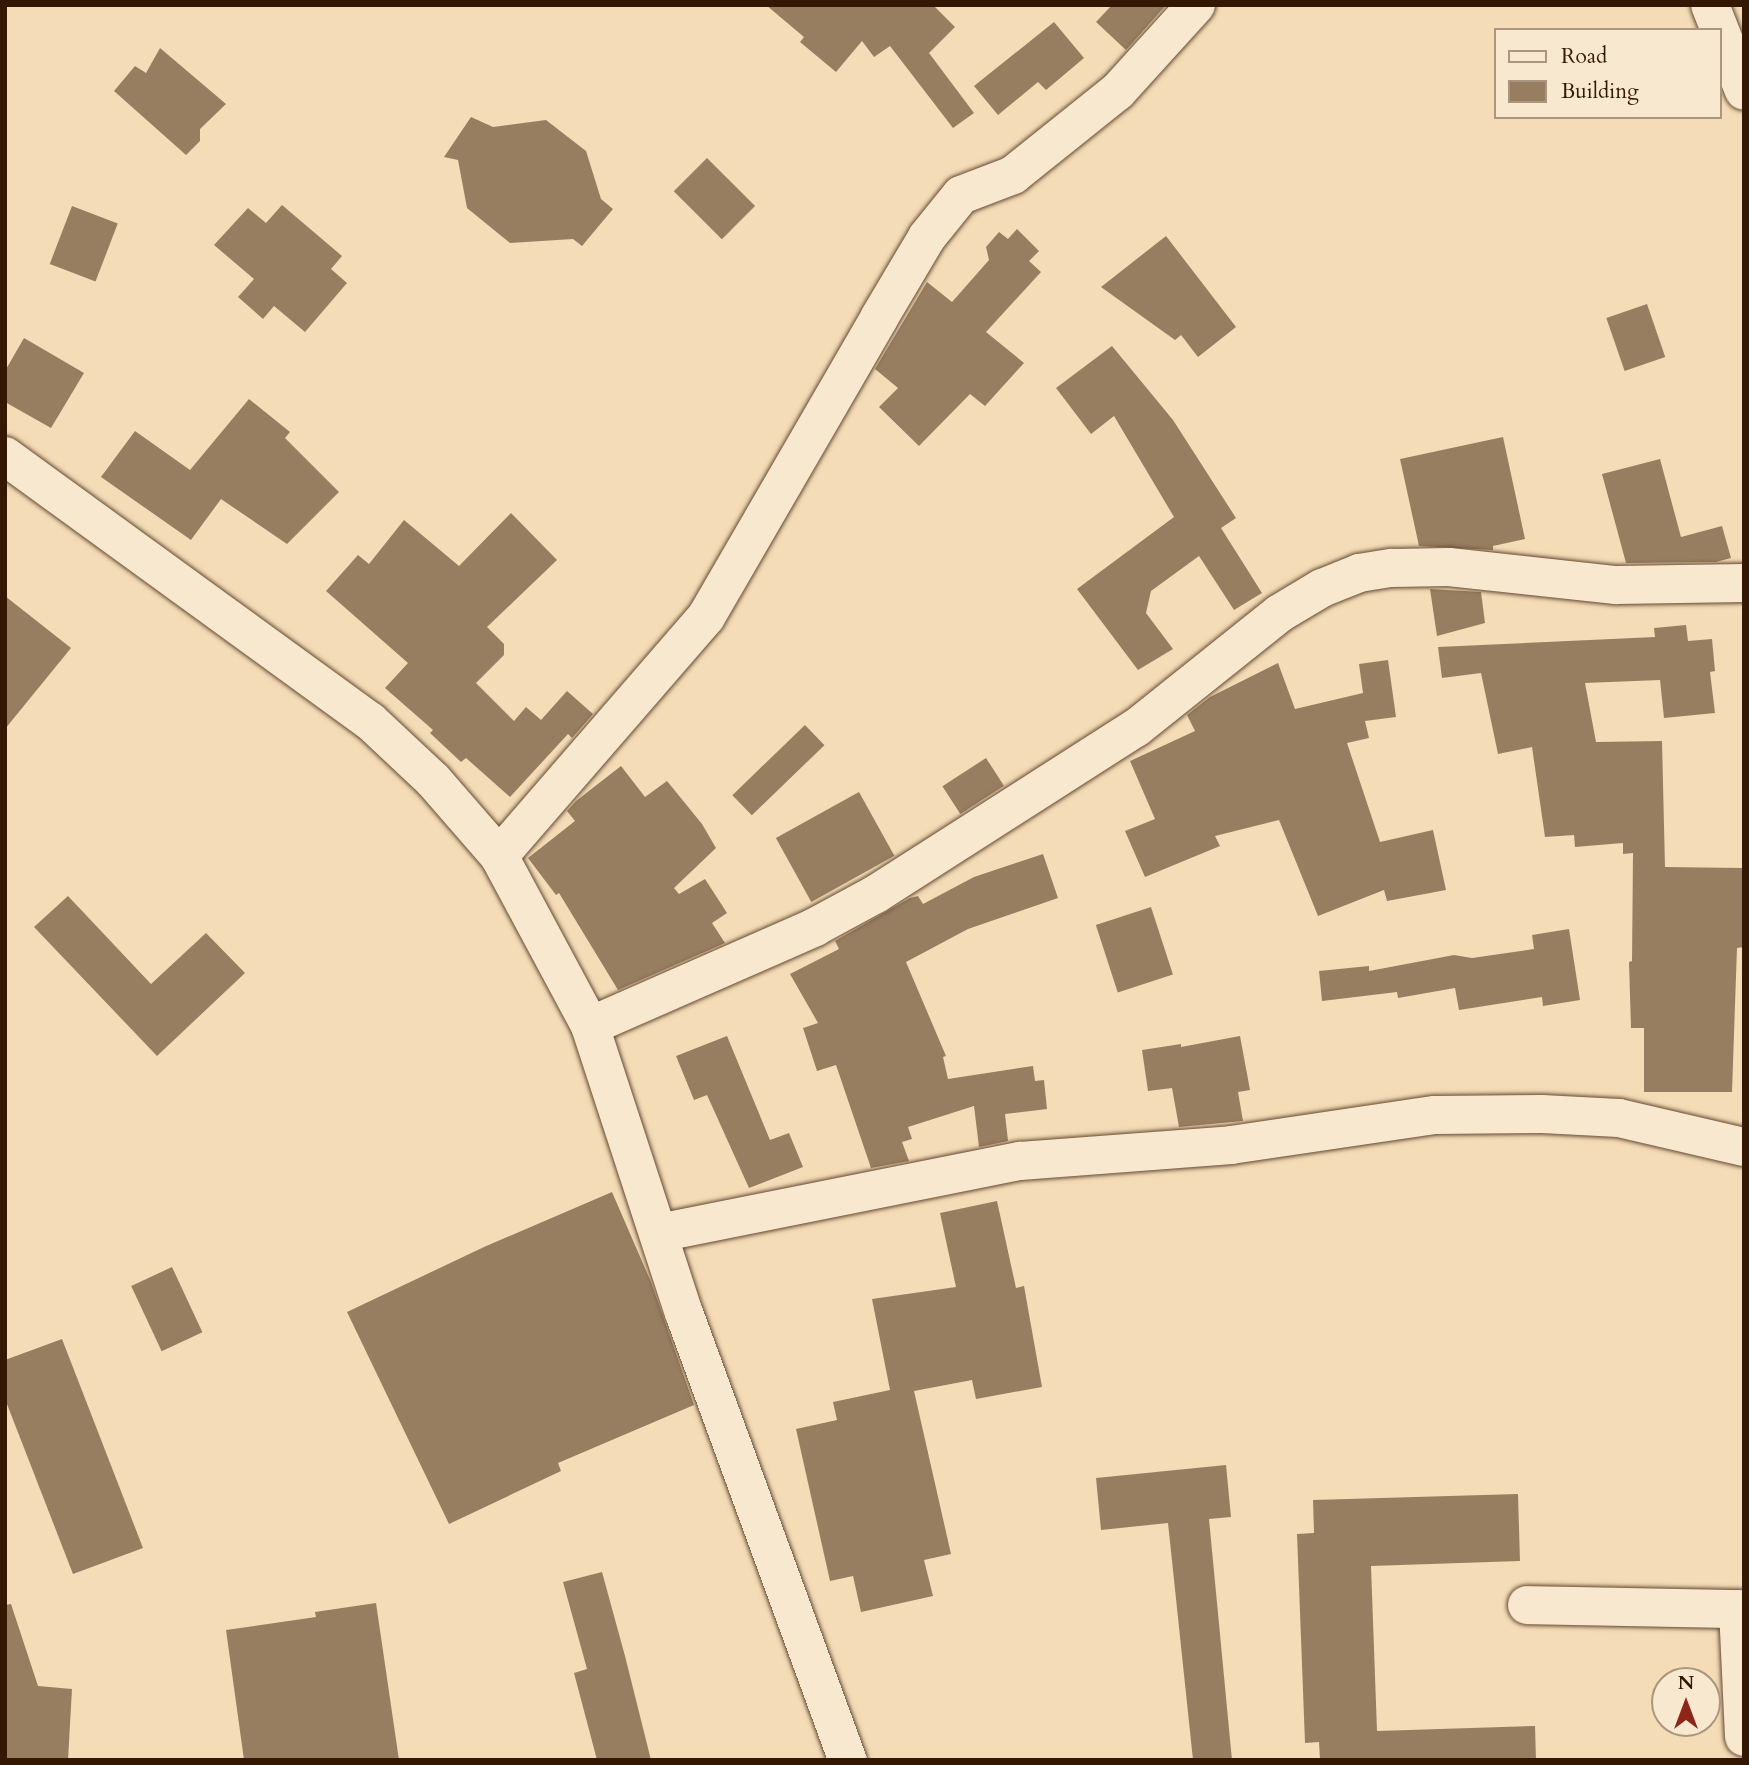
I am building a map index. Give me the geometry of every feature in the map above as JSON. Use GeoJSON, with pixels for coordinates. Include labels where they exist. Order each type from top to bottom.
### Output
{"type":"FeatureCollection","features":[{"type":"Feature","properties":{"kind":"street"},"geometry":{"type":"LineString","coordinates":[[499,856],[706,617],[927,237],[961,195],[1013,175],[1097,108],[1118,91],[1196,5]]}},
{"type":"Feature","properties":{"kind":"street"},"geometry":{"type":"LineString","coordinates":[[1710,5],[1719,28]]}},
{"type":"Feature","properties":{"kind":"street"},"geometry":{"type":"LineString","coordinates":[[1721,33],[1744,91]]}},
{"type":"Feature","properties":{"kind":"street"},"geometry":{"type":"LineString","coordinates":[[5,456],[370,721],[433,780],[499,856],[590,1026],[684,1313],[848,1760]]}},
{"type":"Feature","properties":{"kind":"street"},"geometry":{"type":"LineString","coordinates":[[590,1026],[815,927],[876,894],[1136,728],[1280,613],[1322,588],[1359,573],[1392,568],[1449,567],[1616,585],[1744,583]]}},
{"type":"Feature","properties":{"kind":"street"},"geometry":{"type":"LineString","coordinates":[[659,1233],[1020,1161],[1231,1145],[1434,1115],[1542,1114],[1619,1118],[1744,1147]]}},
{"type":"Feature","properties":{"kind":"street"},"geometry":{"type":"LineString","coordinates":[[1527,1605],[1738,1609],[1744,1737]]}},
{"type":"Feature","properties":{"kind":"building"},"geometry":{"type":"Polygon","coordinates":[[[766,5],[933,5],[955,27],[929,53],[974,113],[953,128],[890,46],[874,57],[862,41],[836,72],[800,42],[804,37],[766,5]]]}},
{"type":"Feature","properties":{"kind":"building"},"geometry":{"type":"Polygon","coordinates":[[[1112,5],[1166,5],[1126,50],[1096,22],[1112,5]]]}},
{"type":"Feature","properties":{"kind":"building"},"geometry":{"type":"Polygon","coordinates":[[[1054,22],[1084,58],[1046,90],[1038,82],[998,115],[974,86],[1054,22]]]}},
{"type":"Feature","properties":{"kind":"building"},"geometry":{"type":"Polygon","coordinates":[[[160,48],[226,104],[200,129],[200,141],[186,155],[114,91],[135,66],[146,73],[160,48]]]}},
{"type":"Feature","properties":{"kind":"building"},"geometry":{"type":"Polygon","coordinates":[[[471,117],[493,127],[546,120],[586,151],[601,199],[613,209],[582,246],[573,239],[510,243],[467,208],[458,160],[444,157],[471,117]]]}},
{"type":"Feature","properties":{"kind":"building"},"geometry":{"type":"Polygon","coordinates":[[[707,158],[755,206],[722,239],[674,191],[707,158]]]}},
{"type":"Feature","properties":{"kind":"building"},"geometry":{"type":"Polygon","coordinates":[[[282,205],[342,256],[331,269],[347,283],[305,332],[274,306],[263,319],[238,297],[254,279],[214,245],[248,208],[266,223],[282,205]]]}},
{"type":"Feature","properties":{"kind":"building"},"geometry":{"type":"Polygon","coordinates":[[[72,206],[118,224],[96,281],[50,264],[72,206]]]}},
{"type":"Feature","properties":{"kind":"building"},"geometry":{"type":"Polygon","coordinates":[[[1017,229],[1039,251],[1029,261],[1041,272],[986,332],[1024,363],[985,406],[970,394],[919,446],[879,407],[898,388],[875,369],[927,282],[952,302],[989,260],[986,247],[999,232],[1008,239],[1017,229]]]}},
{"type":"Feature","properties":{"kind":"building"},"geometry":{"type":"Polygon","coordinates":[[[1166,236],[1236,327],[1198,357],[1181,335],[1175,340],[1101,287],[1166,236]]]}},
{"type":"Feature","properties":{"kind":"building"},"geometry":{"type":"Polygon","coordinates":[[[1647,304],[1665,357],[1625,371],[1606,318],[1647,304]]]}},
{"type":"Feature","properties":{"kind":"building"},"geometry":{"type":"Polygon","coordinates":[[[24,338],[84,373],[51,428],[5,402],[5,371],[24,338]]]}},
{"type":"Feature","properties":{"kind":"building"},"geometry":{"type":"Polygon","coordinates":[[[1112,346],[1173,420],[1236,518],[1221,528],[1262,593],[1234,610],[1199,556],[1151,591],[1146,613],[1173,649],[1138,670],[1077,589],[1174,517],[1114,416],[1091,434],[1056,388],[1112,346]]]}},
{"type":"Feature","properties":{"kind":"building"},"geometry":{"type":"Polygon","coordinates":[[[249,399],[290,432],[285,438],[339,492],[287,544],[221,499],[191,540],[101,477],[135,431],[190,470],[249,399]]]}},
{"type":"Feature","properties":{"kind":"building"},"geometry":{"type":"Polygon","coordinates":[[[1503,437],[1525,539],[1493,546],[1493,550],[1419,546],[1400,459],[1503,437]]]}},
{"type":"Feature","properties":{"kind":"building"},"geometry":{"type":"Polygon","coordinates":[[[1660,459],[1681,537],[1722,526],[1731,558],[1716,562],[1626,563],[1602,474],[1660,459]]]}},
{"type":"Feature","properties":{"kind":"building"},"geometry":{"type":"Polygon","coordinates":[[[511,513],[557,560],[487,627],[504,644],[504,655],[476,683],[514,721],[526,707],[541,720],[567,691],[593,714],[572,738],[568,734],[510,797],[466,758],[461,762],[430,733],[433,730],[385,688],[408,663],[326,591],[358,555],[369,564],[404,520],[459,566],[511,513]]]}},
{"type":"Feature","properties":{"kind":"building"},"geometry":{"type":"Polygon","coordinates":[[[1430,589],[1481,592],[1485,623],[1437,636],[1430,589]]]}},
{"type":"Feature","properties":{"kind":"building"},"geometry":{"type":"Polygon","coordinates":[[[5,596],[71,648],[5,729],[5,596]]]}},
{"type":"Feature","properties":{"kind":"building"},"geometry":{"type":"Polygon","coordinates":[[[1686,625],[1688,641],[1712,639],[1715,671],[1710,672],[1715,713],[1664,718],[1660,680],[1585,683],[1596,742],[1662,741],[1665,867],[1744,868],[1744,947],[1737,948],[1732,1092],[1644,1092],[1644,1028],[1631,1028],[1629,962],[1632,961],[1633,853],[1623,854],[1623,843],[1575,847],[1574,835],[1545,837],[1532,747],[1498,754],[1481,673],[1442,678],[1438,647],[1655,637],[1654,628],[1686,625]]]}},
{"type":"Feature","properties":{"kind":"building"},"geometry":{"type":"Polygon","coordinates":[[[1388,660],[1396,717],[1365,721],[1369,738],[1347,743],[1380,842],[1433,830],[1446,890],[1387,901],[1384,890],[1318,916],[1279,820],[1215,836],[1220,846],[1145,877],[1125,831],[1155,819],[1130,761],[1195,731],[1187,715],[1210,697],[1278,663],[1295,709],[1363,693],[1359,664],[1388,660]]]}},
{"type":"Feature","properties":{"kind":"building"},"geometry":{"type":"Polygon","coordinates":[[[805,725],[824,745],[752,815],[732,795],[805,725]]]}},
{"type":"Feature","properties":{"kind":"building"},"geometry":{"type":"Polygon","coordinates":[[[986,758],[1004,786],[960,814],[942,786],[986,758]]]}},
{"type":"Feature","properties":{"kind":"building"},"geometry":{"type":"Polygon","coordinates":[[[621,766],[645,797],[667,781],[702,824],[716,848],[674,888],[679,894],[705,879],[727,913],[712,923],[725,943],[618,990],[559,893],[556,895],[528,858],[575,821],[567,811],[576,801],[621,766]]]}},
{"type":"Feature","properties":{"kind":"building"},"geometry":{"type":"Polygon","coordinates":[[[859,792],[894,856],[811,902],[776,838],[859,792]]]}},
{"type":"Feature","properties":{"kind":"building"},"geometry":{"type":"Polygon","coordinates":[[[1043,854],[1058,898],[968,929],[906,962],[946,1056],[943,1057],[948,1079],[1033,1066],[1035,1081],[1044,1080],[1047,1109],[1005,1114],[1008,1141],[979,1147],[974,1106],[908,1127],[912,1139],[902,1142],[909,1161],[871,1168],[836,1065],[817,1071],[803,1028],[818,1023],[790,974],[839,949],[835,941],[910,898],[918,896],[923,904],[974,877],[1043,854]]]}},
{"type":"Feature","properties":{"kind":"building"},"geometry":{"type":"Polygon","coordinates":[[[68,896],[151,984],[206,933],[245,973],[157,1056],[34,927],[68,896]]]}},
{"type":"Feature","properties":{"kind":"building"},"geometry":{"type":"Polygon","coordinates":[[[1151,907],[1173,975],[1118,992],[1096,925],[1151,907]]]}},
{"type":"Feature","properties":{"kind":"building"},"geometry":{"type":"Polygon","coordinates":[[[1569,929],[1580,1000],[1543,1006],[1542,997],[1459,1010],[1455,988],[1398,998],[1397,992],[1322,1001],[1319,971],[1369,966],[1369,971],[1454,955],[1472,958],[1534,949],[1532,935],[1569,929]]]}},
{"type":"Feature","properties":{"kind":"building"},"geometry":{"type":"Polygon","coordinates":[[[727,1036],[770,1140],[789,1133],[803,1167],[749,1188],[707,1095],[694,1100],[676,1056],[727,1036]]]}},
{"type":"Feature","properties":{"kind":"building"},"geometry":{"type":"Polygon","coordinates":[[[1240,1036],[1250,1090],[1238,1092],[1243,1121],[1179,1127],[1172,1088],[1148,1091],[1142,1050],[1181,1044],[1181,1047],[1240,1036]]]}},
{"type":"Feature","properties":{"kind":"building"},"geometry":{"type":"Polygon","coordinates":[[[612,1192],[651,1282],[694,1405],[558,1463],[561,1471],[449,1524],[347,1312],[484,1247],[612,1192]]]}},
{"type":"Feature","properties":{"kind":"building"},"geometry":{"type":"Polygon","coordinates":[[[997,1201],[1016,1288],[1024,1286],[1042,1387],[976,1399],[972,1380],[914,1391],[951,1554],[924,1560],[933,1596],[861,1612],[853,1576],[830,1581],[796,1429],[837,1420],[833,1402],[890,1390],[872,1299],[956,1287],[940,1213],[997,1201]]]}},
{"type":"Feature","properties":{"kind":"building"},"geometry":{"type":"Polygon","coordinates":[[[172,1267],[202,1332],[162,1351],[131,1286],[172,1267]]]}},
{"type":"Feature","properties":{"kind":"building"},"geometry":{"type":"Polygon","coordinates":[[[62,1339],[143,1548],[73,1574],[5,1399],[5,1360],[62,1339]]]}},
{"type":"Feature","properties":{"kind":"building"},"geometry":{"type":"Polygon","coordinates":[[[1226,1465],[1231,1517],[1209,1519],[1232,1760],[1193,1760],[1168,1523],[1101,1530],[1096,1478],[1226,1465]]]}},
{"type":"Feature","properties":{"kind":"building"},"geometry":{"type":"Polygon","coordinates":[[[1518,1494],[1520,1561],[1371,1566],[1377,1731],[1535,1726],[1536,1760],[1320,1760],[1319,1742],[1305,1743],[1297,1534],[1314,1533],[1313,1500],[1518,1494]]]}},
{"type":"Feature","properties":{"kind":"building"},"geometry":{"type":"Polygon","coordinates":[[[602,1572],[651,1760],[597,1760],[574,1673],[587,1669],[563,1582],[602,1572]]]}},
{"type":"Feature","properties":{"kind":"building"},"geometry":{"type":"Polygon","coordinates":[[[376,1603],[399,1760],[244,1760],[226,1630],[316,1617],[315,1612],[376,1603]]]}},
{"type":"Feature","properties":{"kind":"building"},"geometry":{"type":"Polygon","coordinates":[[[11,1604],[38,1686],[72,1689],[68,1760],[5,1760],[5,1605],[11,1604]]]}}]}
